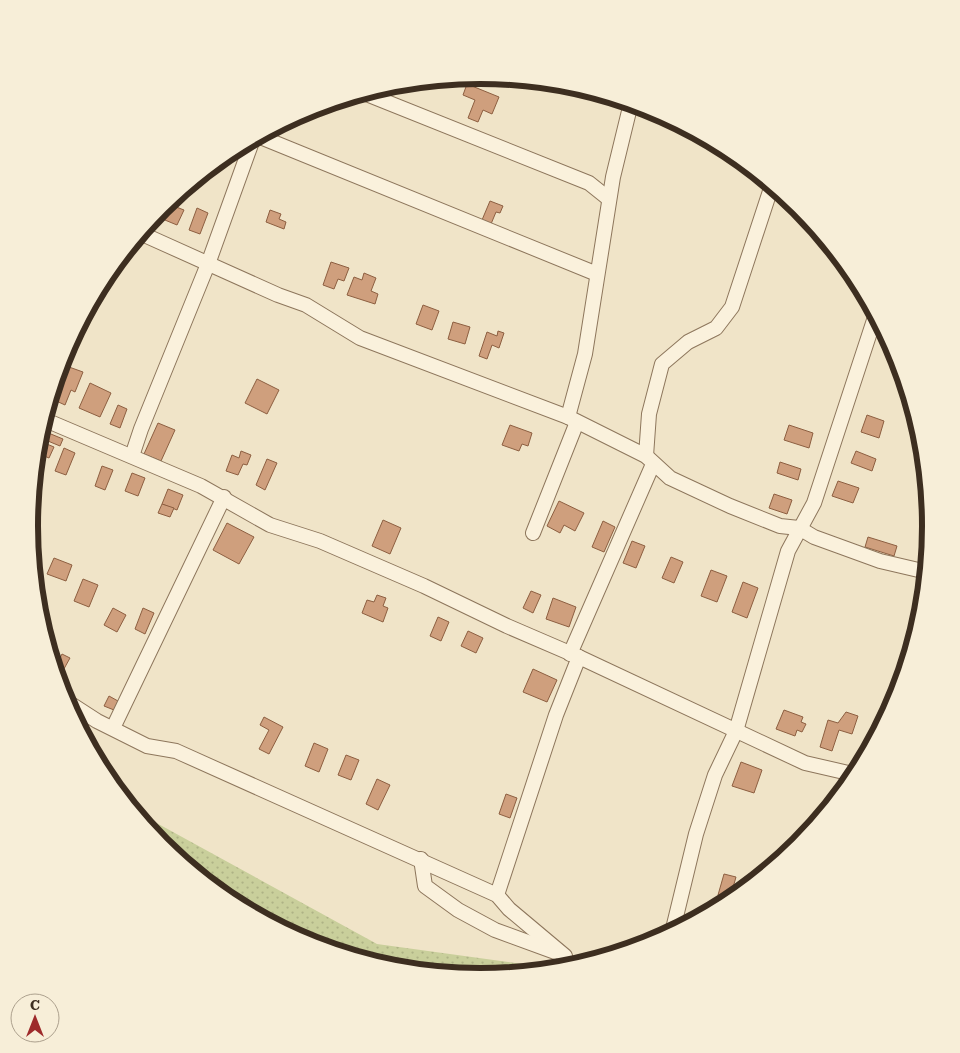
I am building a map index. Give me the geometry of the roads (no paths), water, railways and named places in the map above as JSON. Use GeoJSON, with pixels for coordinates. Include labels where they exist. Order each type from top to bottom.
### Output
{"type":"FeatureCollection","features":[{"type":"Feature","properties":{"kind":"street"},"geometry":{"type":"LineString","coordinates":[[376,97],[589,184],[609,199]]}},
{"type":"Feature","properties":{"kind":"street"},"geometry":{"type":"LineString","coordinates":[[533,533],[572,419],[586,354],[609,199],[629,110]]}},
{"type":"Feature","properties":{"kind":"street"},"geometry":{"type":"LineString","coordinates":[[266,139],[597,274]]}},
{"type":"Feature","properties":{"kind":"street"},"geometry":{"type":"LineString","coordinates":[[132,456],[140,429],[208,264],[249,149]]}},
{"type":"Feature","properties":{"kind":"street"},"geometry":{"type":"LineString","coordinates":[[497,895],[575,656],[650,460],[649,414],[662,364],[688,342],[716,328],[732,307],[770,192]]}},
{"type":"Feature","properties":{"kind":"street"},"geometry":{"type":"LineString","coordinates":[[146,236],[306,305],[360,338],[572,419],[650,460],[670,478],[730,506],[780,526],[799,528],[814,537],[880,561],[920,570]]}},
{"type":"Feature","properties":{"kind":"street"},"geometry":{"type":"LineString","coordinates":[[674,924],[696,834],[715,775],[736,731],[788,551],[814,503],[873,323]]}},
{"type":"Feature","properties":{"kind":"street"},"geometry":{"type":"LineString","coordinates":[[51,422],[224,497],[270,525],[328,544],[805,763],[848,772]]}},
{"type":"Feature","properties":{"kind":"street"},"geometry":{"type":"LineString","coordinates":[[113,728],[224,497]]}},
{"type":"Feature","properties":{"kind":"street"},"geometry":{"type":"LineString","coordinates":[[76,708],[97,721],[146,746],[176,751],[251,786],[421,859],[497,895],[509,909],[565,960]]}},
{"type":"Feature","properties":{"kind":"street"},"geometry":{"type":"LineString","coordinates":[[421,859],[425,886],[458,910],[495,930],[564,960]]}}]}
